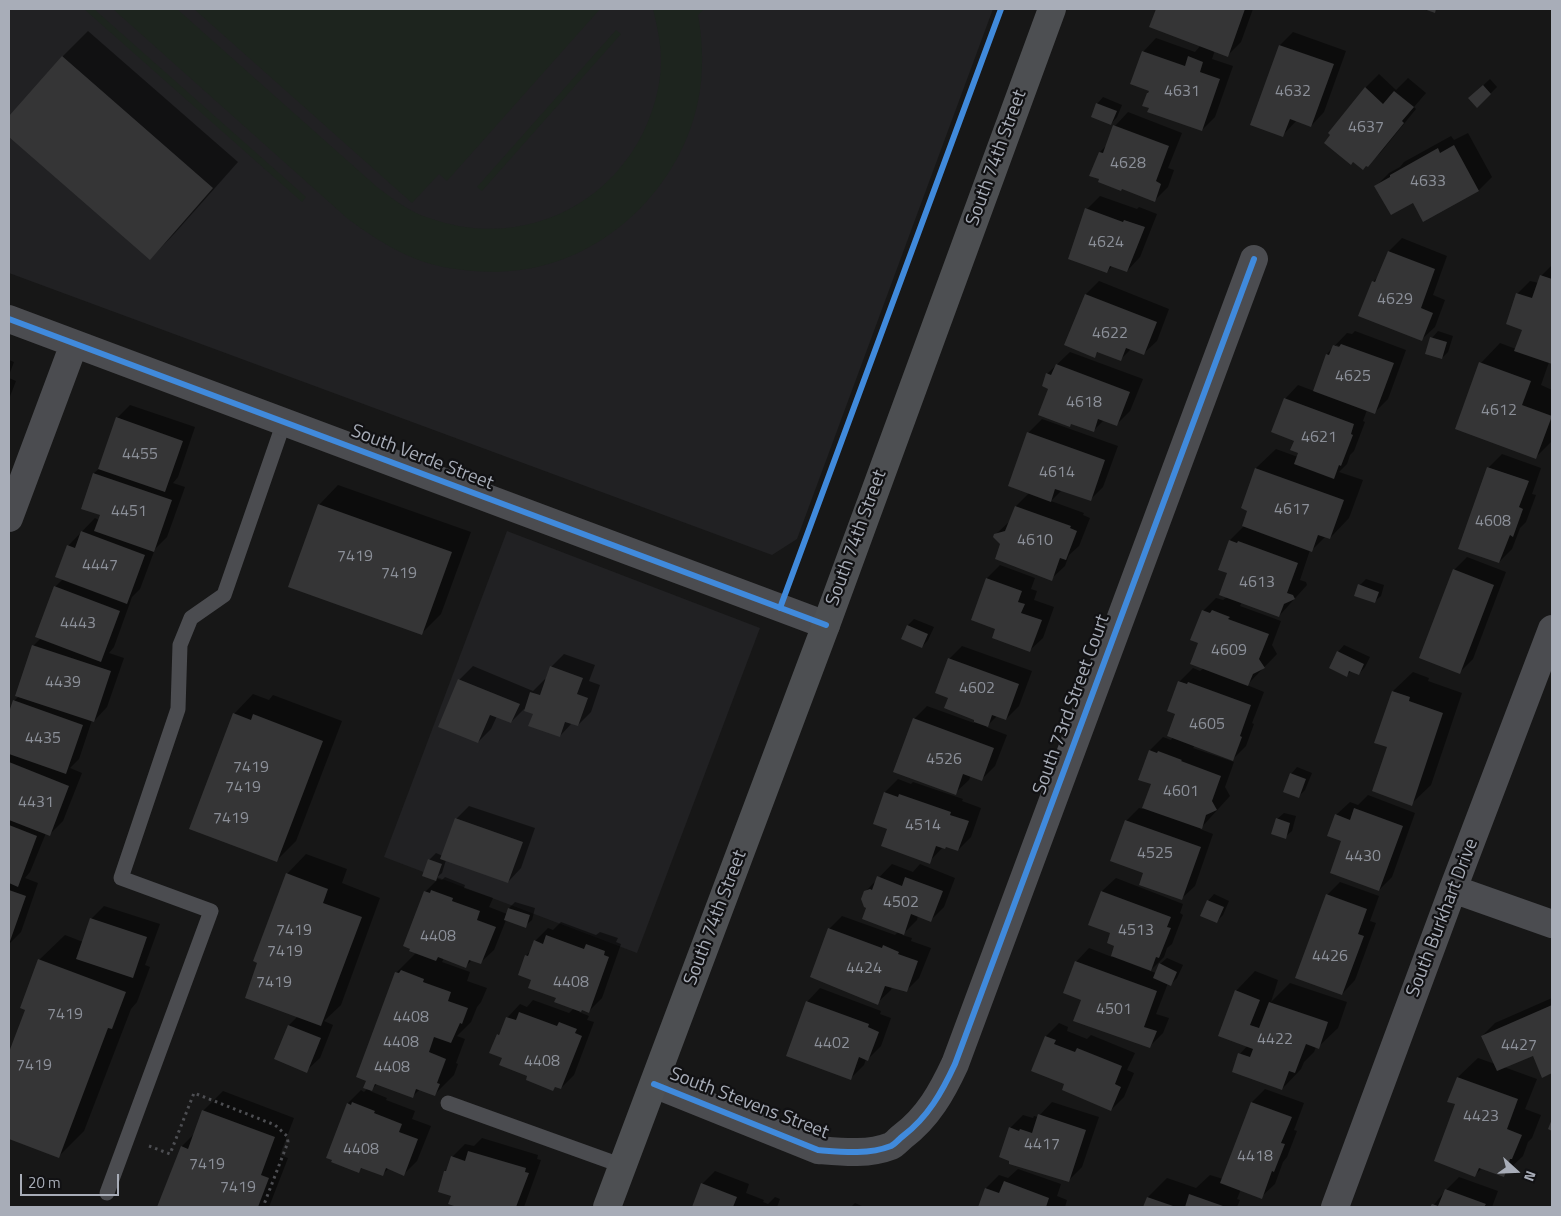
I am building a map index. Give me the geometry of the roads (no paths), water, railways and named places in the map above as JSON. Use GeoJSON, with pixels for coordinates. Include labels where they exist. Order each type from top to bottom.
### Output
{"type":"FeatureCollection","features":[{"type":"Feature","properties":{"kind":"main road","name":"South 74th Street"},"geometry":{"type":"LineString","coordinates":[[607,1207],[826,625],[1052,9]]}},
{"type":"Feature","properties":{"kind":"street","name":"South 73rd Street Court"},"geometry":{"type":"LineString","coordinates":[[892,1145],[917,1125],[942,1092],[955,1064],[1254,259]]}},
{"type":"Feature","properties":{"kind":"street","name":"South Verde Street"},"geometry":{"type":"LineString","coordinates":[[9,319],[826,625]]}},
{"type":"Feature","properties":{"kind":"street"},"geometry":{"type":"LineString","coordinates":[[9,518],[74,344]]}},
{"type":"Feature","properties":{"kind":"street","name":"South Burkhart Drive"},"geometry":{"type":"LineString","coordinates":[[1335,1207],[1552,629]]}},
{"type":"Feature","properties":{"kind":"street"},"geometry":{"type":"LineString","coordinates":[[1453,889],[1552,924]]}},
{"type":"Feature","properties":{"kind":"street","name":"South Stevens Street"},"geometry":{"type":"LineString","coordinates":[[654,1084],[818,1150],[847,1153],[874,1150],[892,1145]]}},
{"type":"Feature","properties":{"kind":"lane"},"geometry":{"type":"LineString","coordinates":[[107,1193],[211,911],[122,878],[178,709],[180,646],[191,618],[224,595],[284,422]]}},
{"type":"Feature","properties":{"kind":"lane"},"geometry":{"type":"LineString","coordinates":[[448,1103],[622,1166]]}}]}
